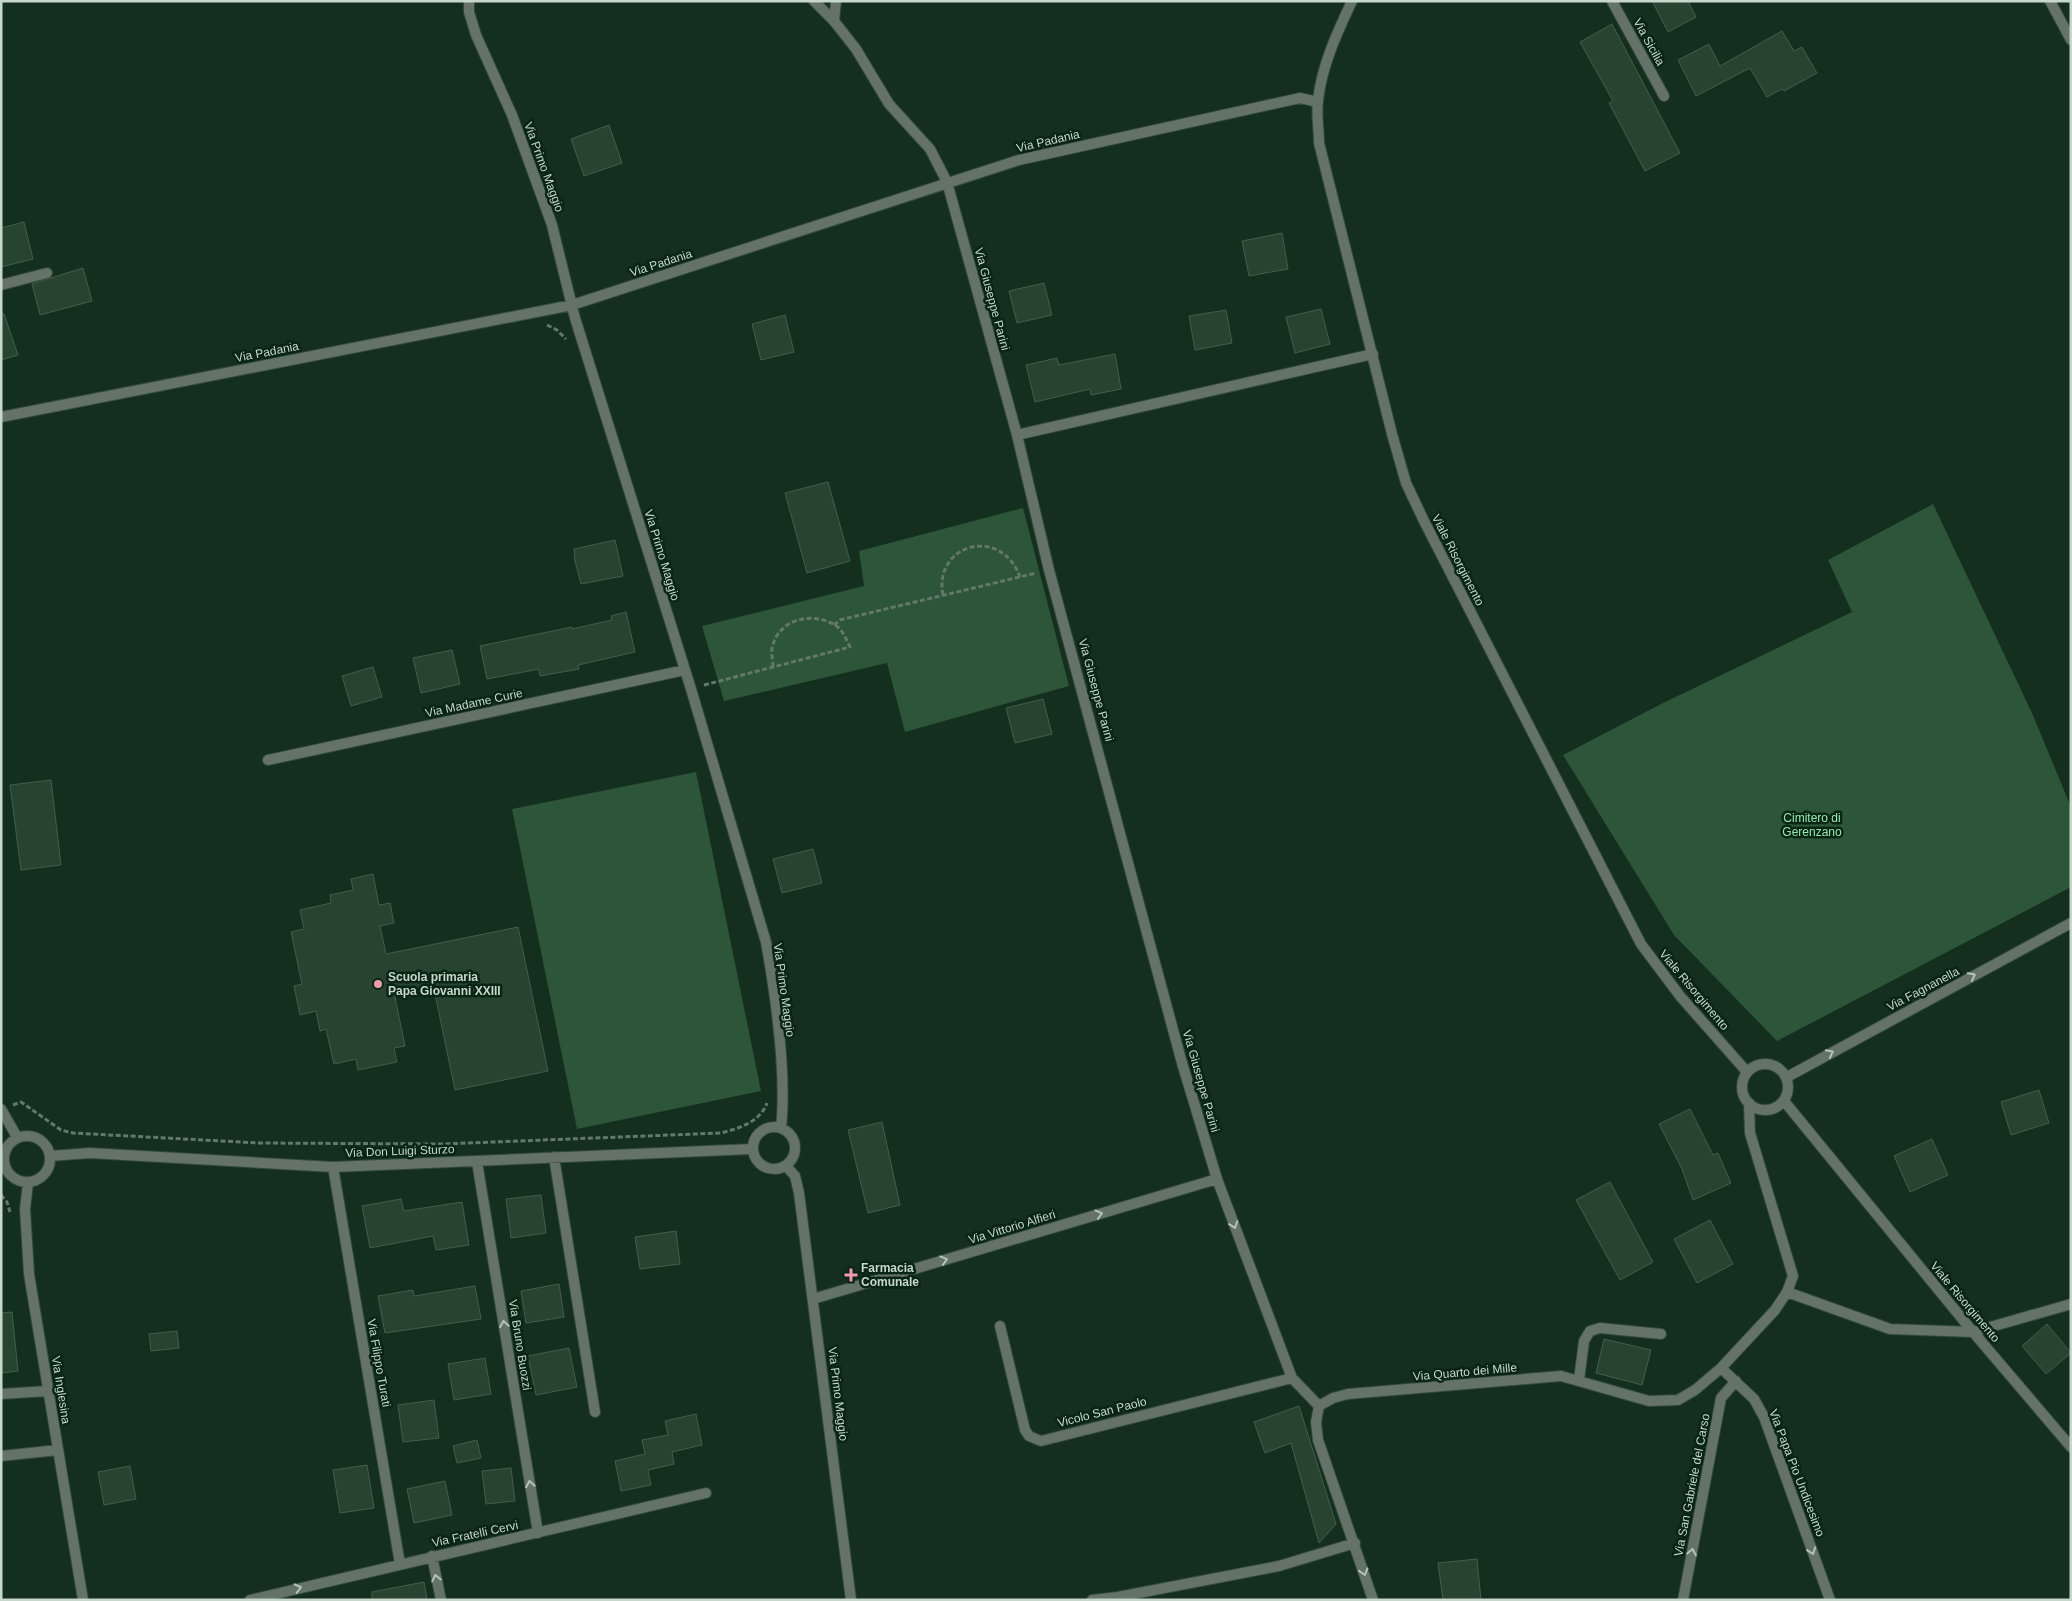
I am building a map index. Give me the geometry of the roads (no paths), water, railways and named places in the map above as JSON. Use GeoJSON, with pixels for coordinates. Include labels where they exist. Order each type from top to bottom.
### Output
{"type":"FeatureCollection","features":[{"type":"Feature","properties":{"kind":"street","name":"Via Primo Maggio"},"geometry":{"type":"LineString","coordinates":[[469,1],[469,12],[476,35],[515,122],[552,225],[572,305],[691,689],[766,942],[773,980],[783,1091],[782,1128]]}},
{"type":"Feature","properties":{"kind":"street","name":"Via Giuseppe Parini"},"geometry":{"type":"LineString","coordinates":[[814,1],[834,21],[856,49],[889,104],[930,149],[946,182],[1017,436],[1050,570],[1182,1062],[1217,1179],[1292,1378],[1319,1406]]}},
{"type":"Feature","properties":{"kind":"street"},"geometry":{"type":"LineString","coordinates":[[834,21],[836,1]]}},
{"type":"Feature","properties":{"kind":"street","name":"Viale Risorgimento"},"geometry":{"type":"LineString","coordinates":[[1352,1],[1332,44],[1318,102],[1320,143],[1392,434],[1406,483],[1625,915],[1660,972],[1747,1072]]}},
{"type":"Feature","properties":{"kind":"street","name":"Via Sicilia"},"geometry":{"type":"LineString","coordinates":[[1612,1],[1664,96]]}},
{"type":"Feature","properties":{"kind":"street"},"geometry":{"type":"LineString","coordinates":[[2050,1],[2071,40]]}},
{"type":"Feature","properties":{"kind":"street","name":"Via Padania"},"geometry":{"type":"LineString","coordinates":[[1,417],[572,305],[946,182],[1020,160],[1300,98],[1318,102]]}},
{"type":"Feature","properties":{"kind":"street"},"geometry":{"type":"LineString","coordinates":[[1,285],[47,274]]}},
{"type":"Feature","properties":{"kind":"street"},"geometry":{"type":"LineString","coordinates":[[1017,436],[1373,354]]}},
{"type":"Feature","properties":{"kind":"street","name":"Via Madame Curie"},"geometry":{"type":"LineString","coordinates":[[268,760],[685,670]]}},
{"type":"Feature","properties":{"kind":"street","name":"Via Fagnanella"},"geometry":{"type":"LineString","coordinates":[[1787,1077],[2071,923]]}},
{"type":"Feature","properties":{"kind":"street"},"geometry":{"type":"LineString","coordinates":[[1765,1063],[1778,1067],[1787,1077],[1789,1089],[1784,1101],[1771,1110],[1763,1110],[1749,1103],[1745,1098],[1742,1084],[1747,1072],[1752,1067],[1765,1063]]}},
{"type":"Feature","properties":{"kind":"street","name":"Viale Risorgimento"},"geometry":{"type":"LineString","coordinates":[[1784,1101],[1973,1332],[2071,1447]]}},
{"type":"Feature","properties":{"kind":"street","name":"Via Quarto dei Mille"},"geometry":{"type":"LineString","coordinates":[[1319,1406],[1333,1398],[1348,1394],[1562,1376],[1649,1401],[1666,1402],[1678,1400],[1695,1390],[1721,1368],[1775,1310],[1787,1292],[1793,1276],[1750,1132],[1749,1103]]}},
{"type":"Feature","properties":{"kind":"street"},"geometry":{"type":"LineString","coordinates":[[1,1109],[17,1137]]}},
{"type":"Feature","properties":{"kind":"street"},"geometry":{"type":"LineString","coordinates":[[768,1127],[782,1128],[787,1131],[795,1142],[794,1156],[786,1166],[773,1170],[767,1169],[756,1161],[752,1149],[756,1136],[761,1130],[768,1127]]}},
{"type":"Feature","properties":{"kind":"street"},"geometry":{"type":"LineString","coordinates":[[28,1135],[36,1137],[48,1148],[50,1156],[48,1170],[43,1176],[28,1182],[11,1176],[2,1162],[5,1149],[17,1137],[28,1135]]}},
{"type":"Feature","properties":{"kind":"street","name":"Via Don Luigi Sturzo"},"geometry":{"type":"LineString","coordinates":[[50,1156],[90,1153],[333,1167],[752,1149]]}},
{"type":"Feature","properties":{"kind":"street"},"geometry":{"type":"LineString","coordinates":[[554,1157],[595,1412]]}},
{"type":"Feature","properties":{"kind":"street","name":"Via Bruno Buozzi"},"geometry":{"type":"LineString","coordinates":[[477,1162],[538,1532]]}},
{"type":"Feature","properties":{"kind":"street","name":"Via Primo Maggio"},"geometry":{"type":"LineString","coordinates":[[786,1166],[794,1176],[798,1192],[851,1600]]}},
{"type":"Feature","properties":{"kind":"street","name":"Via Filippo Turati"},"geometry":{"type":"LineString","coordinates":[[333,1167],[400,1564]]}},
{"type":"Feature","properties":{"kind":"street","name":"Via Vittorio Alfieri"},"geometry":{"type":"LineString","coordinates":[[813,1299],[1217,1179]]}},
{"type":"Feature","properties":{"kind":"street","name":"Via Inglesina"},"geometry":{"type":"LineString","coordinates":[[28,1182],[25,1209],[29,1274],[83,1600]]}},
{"type":"Feature","properties":{"kind":"street"},"geometry":{"type":"LineString","coordinates":[[1787,1292],[1890,1329],[1973,1332],[2071,1304]]}},
{"type":"Feature","properties":{"kind":"street","name":"Vicolo San Paolo"},"geometry":{"type":"LineString","coordinates":[[1000,1326],[1025,1430],[1029,1436],[1041,1441],[1292,1378]]}},
{"type":"Feature","properties":{"kind":"street"},"geometry":{"type":"LineString","coordinates":[[1579,1380],[1584,1341],[1590,1331],[1600,1328],[1661,1334]]}},
{"type":"Feature","properties":{"kind":"street","name":"Via Papa Pio Undicesimo"},"geometry":{"type":"LineString","coordinates":[[1721,1368],[1754,1399],[1764,1417],[1830,1600]]}},
{"type":"Feature","properties":{"kind":"street","name":"Via San Gabriele del Carso"},"geometry":{"type":"LineString","coordinates":[[1683,1600],[1721,1398],[1736,1381]]}},
{"type":"Feature","properties":{"kind":"street"},"geometry":{"type":"LineString","coordinates":[[1,1394],[48,1390]]}},
{"type":"Feature","properties":{"kind":"street"},"geometry":{"type":"LineString","coordinates":[[1319,1406],[1316,1422],[1318,1440],[1355,1543],[1373,1600]]}},
{"type":"Feature","properties":{"kind":"street"},"geometry":{"type":"LineString","coordinates":[[1,1456],[58,1450]]}},
{"type":"Feature","properties":{"kind":"street","name":"Via Fratelli Cervi"},"geometry":{"type":"LineString","coordinates":[[250,1600],[706,1493]]}},
{"type":"Feature","properties":{"kind":"street"},"geometry":{"type":"LineString","coordinates":[[1092,1600],[1118,1599],[1279,1566],[1355,1543]]}},
{"type":"Feature","properties":{"kind":"street"},"geometry":{"type":"LineString","coordinates":[[432,1556],[441,1600]]}},
{"type":"Feature","properties":{"kind":"place","name":"Scuola primaria Papa Giovanni XXIII"},"geometry":{"type":"Point","coordinates":[378,984]}},
{"type":"Feature","properties":{"kind":"place","name":"Farmacia Comunale"},"geometry":{"type":"Point","coordinates":[851,1275]}},
{"type":"Feature","properties":{"kind":"park label","name":"Cimitero di Gerenzano"},"geometry":{"type":"Point","coordinates":[1812,825]}}]}
